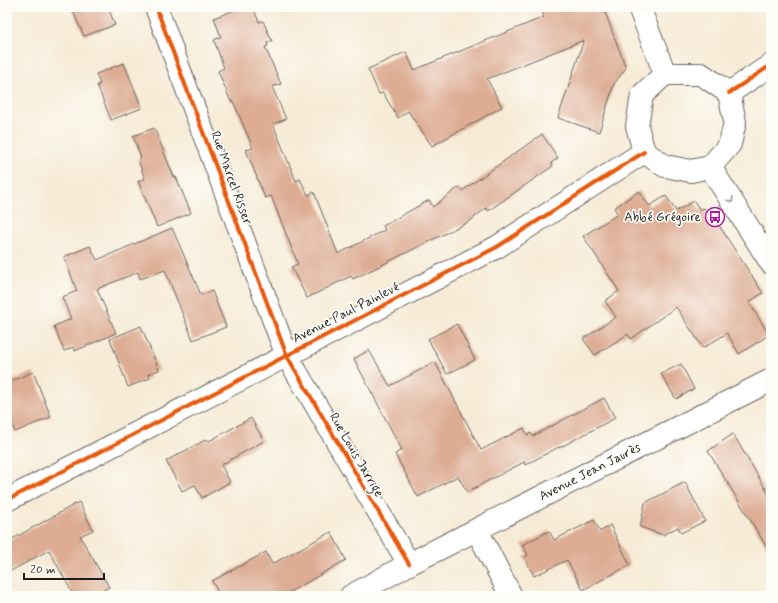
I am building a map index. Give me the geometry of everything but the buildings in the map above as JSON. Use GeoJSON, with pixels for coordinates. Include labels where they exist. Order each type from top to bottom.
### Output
{"type":"FeatureCollection","features":[{"type":"Feature","properties":{"kind":"street","name":"Rue Marcel Risser"},"geometry":{"type":"LineString","coordinates":[[156,7],[286,356]]}},
{"type":"Feature","properties":{"kind":"street"},"geometry":{"type":"LineString","coordinates":[[638,7],[665,74]]}},
{"type":"Feature","properties":{"kind":"street"},"geometry":{"type":"LineString","coordinates":[[728,93],[771,65]]}},
{"type":"Feature","properties":{"kind":"street"},"geometry":{"type":"LineString","coordinates":[[665,74],[701,74],[728,93],[735,122],[730,144],[710,167],[691,171],[665,166],[644,152],[637,126],[642,95],[665,74]]}},
{"type":"Feature","properties":{"kind":"street","name":"Avenue Paul Painlevé"},"geometry":{"type":"LineString","coordinates":[[7,500],[497,247],[644,152]]}},
{"type":"Feature","properties":{"kind":"street"},"geometry":{"type":"LineString","coordinates":[[710,167],[771,263]]}},
{"type":"Feature","properties":{"kind":"street","name":"Rue Louis Jarrige"},"geometry":{"type":"LineString","coordinates":[[286,356],[409,564]]}},
{"type":"Feature","properties":{"kind":"street","name":"Avenue Jean Jaurès"},"geometry":{"type":"LineString","coordinates":[[351,596],[409,564],[771,380]]}},
{"type":"Feature","properties":{"kind":"street"},"geometry":{"type":"LineString","coordinates":[[477,530],[511,596]]}},
{"type":"Feature","properties":{"kind":"cycle path"},"geometry":{"type":"LineString","coordinates":[[156,7],[287,356],[409,564]]}},
{"type":"Feature","properties":{"kind":"cycle path"},"geometry":{"type":"LineString","coordinates":[[729,93],[771,65]]}},
{"type":"Feature","properties":{"kind":"cycle path"},"geometry":{"type":"LineString","coordinates":[[7,500],[497,247],[644,152]]}},
{"type":"Feature","properties":{"kind":"place","name":"Abbé Grégoire"},"geometry":{"type":"Point","coordinates":[715,217]}}]}
